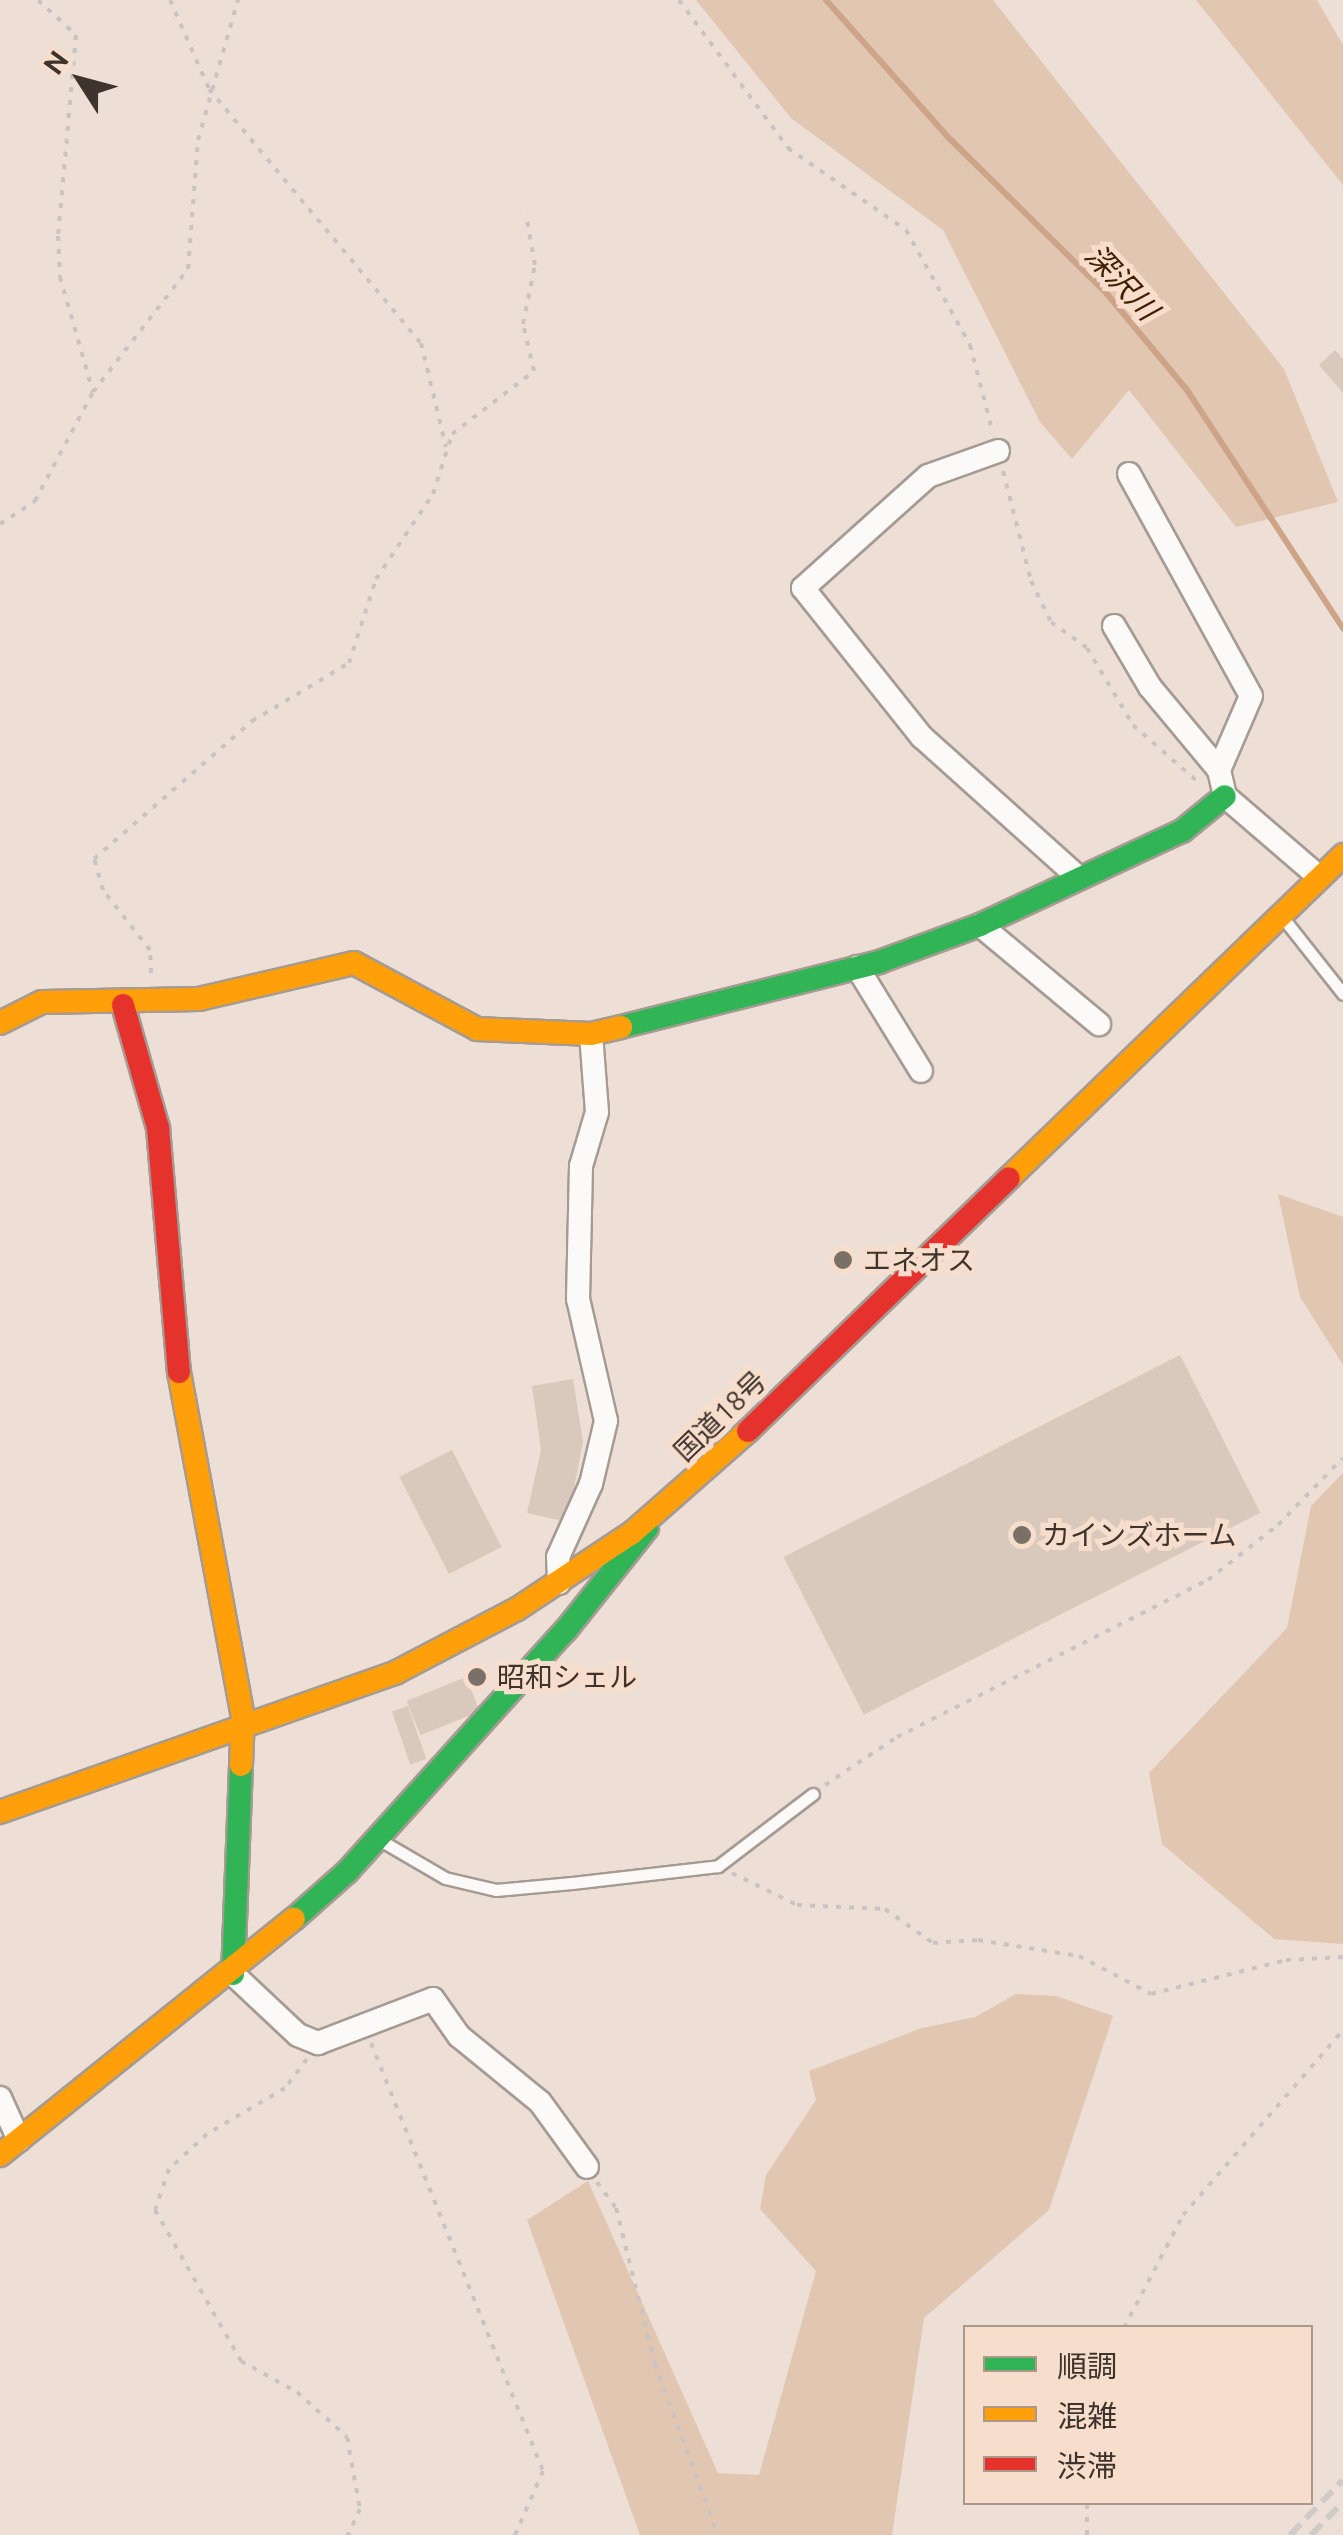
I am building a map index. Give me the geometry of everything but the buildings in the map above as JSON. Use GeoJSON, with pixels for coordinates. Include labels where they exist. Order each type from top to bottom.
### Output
{"type":"FeatureCollection","features":[{"type":"Feature","properties":{"kind":"main road"},"geometry":{"type":"LineString","coordinates":[[0,1023],[42,1002],[152,1003],[354,963],[476,1029],[591,1034],[857,967],[980,925],[1076,875],[1182,831],[1225,796]]}},
{"type":"Feature","properties":{"kind":"main road","name":"国道18号"},"geometry":{"type":"LineString","coordinates":[[0,1812],[244,1732],[395,1673],[559,1583],[650,1520],[1328,866]]}},
{"type":"Feature","properties":{"kind":"main road"},"geometry":{"type":"LineString","coordinates":[[123,1005],[158,1128],[171,1329],[244,1732],[233,1974]]}},
{"type":"Feature","properties":{"kind":"main road"},"geometry":{"type":"LineString","coordinates":[[9,2148],[233,1974],[379,1839],[642,1542],[650,1520]]}},
{"type":"Feature","properties":{"kind":"main road"},"geometry":{"type":"LineString","coordinates":[[559,1583],[566,1630]]}},
{"type":"Feature","properties":{"kind":"street"},"geometry":{"type":"LineString","coordinates":[[998,452],[928,476],[803,588],[922,738],[1076,875]]}},
{"type":"Feature","properties":{"kind":"street"},"geometry":{"type":"LineString","coordinates":[[1129,474],[1251,696],[1219,770]]}},
{"type":"Feature","properties":{"kind":"street"},"geometry":{"type":"LineString","coordinates":[[1114,626],[1150,687],[1219,770],[1225,796],[1328,866]]}},
{"type":"Feature","properties":{"kind":"street"},"geometry":{"type":"LineString","coordinates":[[980,925],[1099,1024]]}},
{"type":"Feature","properties":{"kind":"street"},"geometry":{"type":"LineString","coordinates":[[857,967],[920,1071]]}},
{"type":"Feature","properties":{"kind":"street"},"geometry":{"type":"LineString","coordinates":[[559,1583],[558,1557],[591,1484],[606,1421],[578,1298],[581,1166],[597,1112],[591,1034]]}},
{"type":"Feature","properties":{"kind":"street"},"geometry":{"type":"LineString","coordinates":[[233,1974],[298,2035],[318,2043],[366,2029],[433,1999],[459,2036],[540,2102],[586,2167]]}},
{"type":"Feature","properties":{"kind":"street"},"geometry":{"type":"LineString","coordinates":[[0,2098],[9,2148]]}},
{"type":"Feature","properties":{"kind":"lane"},"geometry":{"type":"LineString","coordinates":[[1279,911],[1343,994]]}},
{"type":"Feature","properties":{"kind":"lane"},"geometry":{"type":"LineString","coordinates":[[379,1839],[445,1878],[496,1890],[718,1866],[812,1794]]}},
{"type":"Feature","properties":{"kind":"path"},"geometry":{"type":"LineString","coordinates":[[38,0],[76,35],[60,264],[94,392]]}},
{"type":"Feature","properties":{"kind":"path"},"geometry":{"type":"LineString","coordinates":[[170,0],[208,89],[421,343],[447,451]]}},
{"type":"Feature","properties":{"kind":"path"},"geometry":{"type":"LineString","coordinates":[[0,524],[35,501],[94,392],[188,269],[208,89],[238,0]]}},
{"type":"Feature","properties":{"kind":"path"},"geometry":{"type":"LineString","coordinates":[[680,0],[788,148],[906,230],[970,345],[1031,581],[1052,622],[1087,648],[1133,726],[1197,782],[1225,796]]}},
{"type":"Feature","properties":{"kind":"path"},"geometry":{"type":"LineString","coordinates":[[152,1003],[150,950],[103,890],[94,860],[252,721],[349,664],[376,579],[434,494],[452,434],[534,371],[523,324],[535,265],[526,214]]}},
{"type":"Feature","properties":{"kind":"path"},"geometry":{"type":"LineString","coordinates":[[812,1794],[897,1737],[1208,1580],[1343,1458]]}},
{"type":"Feature","properties":{"kind":"path"},"geometry":{"type":"LineString","coordinates":[[718,1866],[797,1905],[885,1908],[932,1943],[978,1940],[1079,1956],[1151,1994],[1286,1960],[1343,1958]]}},
{"type":"Feature","properties":{"kind":"path"},"geometry":{"type":"LineString","coordinates":[[366,2029],[543,2471],[515,2535]]}},
{"type":"Feature","properties":{"kind":"path"},"geometry":{"type":"LineString","coordinates":[[1126,2325],[1183,2215],[1343,2030]]}},
{"type":"Feature","properties":{"kind":"path"},"geometry":{"type":"LineString","coordinates":[[318,2043],[285,2088],[207,2134],[169,2169],[155,2210],[241,2360],[297,2392],[347,2437],[360,2509],[348,2535]]}},
{"type":"Feature","properties":{"kind":"path"},"geometry":{"type":"LineString","coordinates":[[586,2167],[616,2208],[655,2364],[718,2535]]}},
{"type":"Feature","properties":{"kind":"path"},"geometry":{"type":"LineString","coordinates":[[1087,2505],[1087,2535]]}},
{"type":"Feature","properties":{"kind":"shaded area"},"geometry":{"type":"Polygon","coordinates":[[[696,0],[993,0],[1284,369],[1338,502],[1236,527],[1129,390],[1072,459],[1040,422],[943,230],[791,118],[696,0]]]}},
{"type":"Feature","properties":{"kind":"shaded area"},"geometry":{"type":"Polygon","coordinates":[[[1196,0],[1317,0],[1343,45],[1343,185],[1196,0]]]}},
{"type":"Feature","properties":{"kind":"shaded area"},"geometry":{"type":"Polygon","coordinates":[[[1278,1194],[1343,1217],[1343,1365],[1300,1297],[1278,1194]]]}},
{"type":"Feature","properties":{"kind":"shaded area"},"geometry":{"type":"Polygon","coordinates":[[[1343,1473],[1343,1944],[1274,1939],[1162,1844],[1149,1773],[1287,1628],[1311,1506],[1343,1473]]]}},
{"type":"Feature","properties":{"kind":"shaded area"},"geometry":{"type":"Polygon","coordinates":[[[1016,1994],[1056,1996],[1113,2016],[1049,2210],[924,2318],[892,2535],[640,2535],[527,2220],[588,2181],[718,2473],[759,2475],[816,2271],[760,2209],[766,2175],[816,2100],[809,2071],[922,2028],[975,2017],[1016,1994]]]}},
{"type":"Feature","properties":{"kind":"waterway","name":"深沢川"},"geometry":{"type":"LineString","coordinates":[[826,0],[948,137],[1107,294],[1187,390],[1343,628]]}},
{"type":"Feature","properties":{"kind":"railway"},"geometry":{"type":"LineString","coordinates":[[1290,2535],[1343,2480]]}},
{"type":"Feature","properties":{"kind":"railway"},"geometry":{"type":"LineString","coordinates":[[1311,2535],[1343,2502]]}},
{"type":"Feature","properties":{"kind":"traffic: fast"},"geometry":{"type":"LineString","coordinates":[[621,1027],[879,962],[980,925],[1182,831],[1225,796]]}},
{"type":"Feature","properties":{"kind":"traffic: fast"},"geometry":{"type":"LineString","coordinates":[[294,1919],[347,1872],[566,1630],[647,1528]]}},
{"type":"Feature","properties":{"kind":"traffic: fast"},"geometry":{"type":"LineString","coordinates":[[233,1974],[241,1765]]}},
{"type":"Feature","properties":{"kind":"traffic: slow"},"geometry":{"type":"LineString","coordinates":[[1009,1178],[1343,855]]}},
{"type":"Feature","properties":{"kind":"traffic: slow"},"geometry":{"type":"LineString","coordinates":[[0,1023],[42,1002],[199,999],[354,963],[477,1029],[591,1034],[621,1027]]}},
{"type":"Feature","properties":{"kind":"traffic: slow"},"geometry":{"type":"LineString","coordinates":[[179,1372],[243,1717],[241,1765]]}},
{"type":"Feature","properties":{"kind":"traffic: slow"},"geometry":{"type":"LineString","coordinates":[[0,1812],[395,1673],[517,1609],[632,1533],[748,1431]]}},
{"type":"Feature","properties":{"kind":"traffic: slow"},"geometry":{"type":"LineString","coordinates":[[0,2155],[294,1919]]}},
{"type":"Feature","properties":{"kind":"traffic: jam"},"geometry":{"type":"LineString","coordinates":[[123,1005],[158,1128],[179,1372]]}},
{"type":"Feature","properties":{"kind":"traffic: jam"},"geometry":{"type":"LineString","coordinates":[[748,1431],[1009,1178]]}},
{"type":"Feature","properties":{"kind":"place","name":"エネオス"},"geometry":{"type":"Point","coordinates":[843,1260]}},
{"type":"Feature","properties":{"kind":"place","name":"カインズホーム"},"geometry":{"type":"Point","coordinates":[1022,1535]}},
{"type":"Feature","properties":{"kind":"place","name":"昭和シェル"},"geometry":{"type":"Point","coordinates":[477,1677]}}]}
